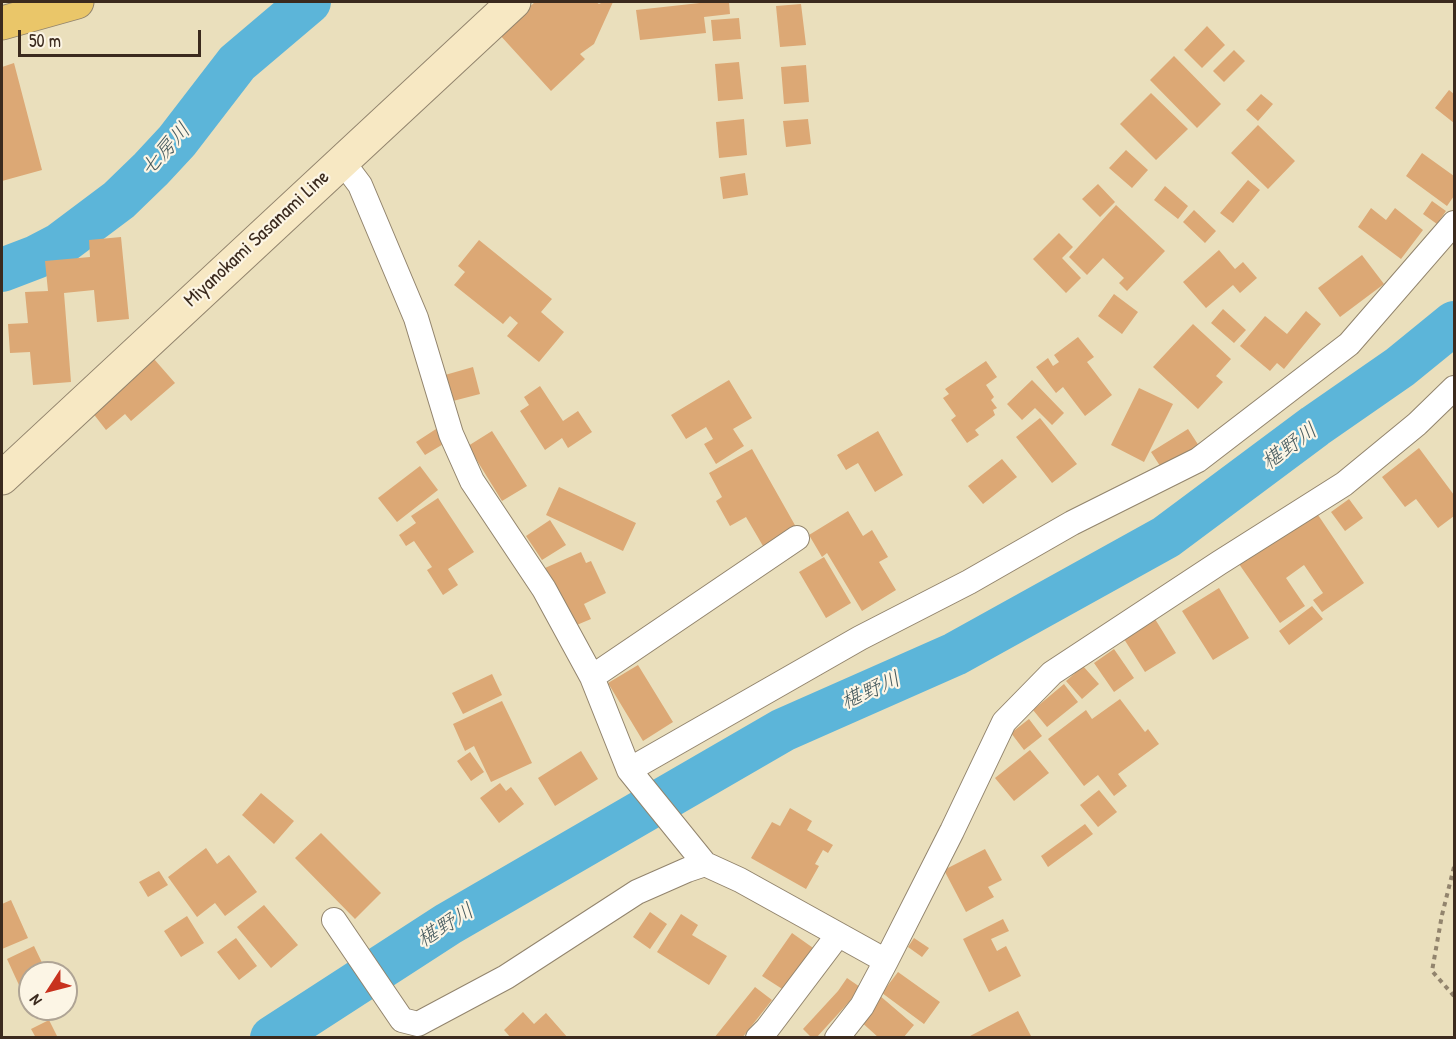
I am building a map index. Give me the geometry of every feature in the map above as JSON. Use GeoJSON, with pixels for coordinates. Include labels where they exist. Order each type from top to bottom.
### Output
{"type":"FeatureCollection","features":[{"type":"Feature","properties":{"kind":"highway"},"geometry":{"type":"LineString","coordinates":[[2,23],[77,2]]}},
{"type":"Feature","properties":{"kind":"main road","name":"Miyanokami Sasanami Line"},"geometry":{"type":"LineString","coordinates":[[2,478],[514,2]]}},
{"type":"Feature","properties":{"kind":"street"},"geometry":{"type":"LineString","coordinates":[[342,161],[360,185],[416,318],[451,434],[472,481],[544,589],[592,677],[632,773],[700,858],[877,956]]}},
{"type":"Feature","properties":{"kind":"street"},"geometry":{"type":"LineString","coordinates":[[632,773],[860,638],[969,582],[1072,523],[1198,460],[1349,344],[1455,223]]}},
{"type":"Feature","properties":{"kind":"street"},"geometry":{"type":"LineString","coordinates":[[837,1038],[862,1006],[877,956],[952,831],[1004,722],[1052,673],[1344,484],[1417,424],[1455,388]]}},
{"type":"Feature","properties":{"kind":"street"},"geometry":{"type":"LineString","coordinates":[[592,677],[797,538]]}},
{"type":"Feature","properties":{"kind":"street"},"geometry":{"type":"LineString","coordinates":[[334,920],[402,1020],[418,1023],[506,977],[637,892],[687,870],[700,858]]}},
{"type":"Feature","properties":{"kind":"street"},"geometry":{"type":"LineString","coordinates":[[758,1038],[842,937]]}},
{"type":"Feature","properties":{"kind":"path"},"geometry":{"type":"LineString","coordinates":[[1455,867],[1442,915],[1432,971],[1455,996]]}},
{"type":"Feature","properties":{"kind":"building"},"geometry":{"type":"Polygon","coordinates":[[[535,2],[596,2],[599,4],[613,2],[594,44],[580,54],[585,59],[551,91],[499,34],[535,2]]]}},
{"type":"Feature","properties":{"kind":"building"},"geometry":{"type":"Polygon","coordinates":[[[729,2],[730,14],[704,17],[706,33],[640,40],[636,10],[729,2]]]}},
{"type":"Feature","properties":{"kind":"building"},"geometry":{"type":"Polygon","coordinates":[[[801,4],[806,45],[780,47],[776,6],[801,4]]]}},
{"type":"Feature","properties":{"kind":"building"},"geometry":{"type":"Polygon","coordinates":[[[739,18],[741,39],[713,41],[711,20],[739,18]]]}},
{"type":"Feature","properties":{"kind":"building"},"geometry":{"type":"Polygon","coordinates":[[[1207,26],[1225,45],[1202,68],[1184,50],[1207,26]]]}},
{"type":"Feature","properties":{"kind":"building"},"geometry":{"type":"Polygon","coordinates":[[[1234,50],[1245,61],[1224,82],[1213,71],[1234,50]]]}},
{"type":"Feature","properties":{"kind":"building"},"geometry":{"type":"Polygon","coordinates":[[[1174,56],[1221,104],[1197,128],[1150,80],[1174,56]]]}},
{"type":"Feature","properties":{"kind":"building"},"geometry":{"type":"Polygon","coordinates":[[[739,62],[743,99],[718,101],[715,64],[739,62]]]}},
{"type":"Feature","properties":{"kind":"building"},"geometry":{"type":"Polygon","coordinates":[[[14,63],[42,170],[2,181],[2,67],[14,63]]]}},
{"type":"Feature","properties":{"kind":"building"},"geometry":{"type":"Polygon","coordinates":[[[806,65],[809,102],[784,104],[781,67],[806,65]]]}},
{"type":"Feature","properties":{"kind":"building"},"geometry":{"type":"Polygon","coordinates":[[[1449,90],[1454,94],[1454,123],[1435,108],[1449,90]]]}},
{"type":"Feature","properties":{"kind":"building"},"geometry":{"type":"Polygon","coordinates":[[[1151,93],[1188,129],[1156,160],[1120,124],[1151,93]]]}},
{"type":"Feature","properties":{"kind":"building"},"geometry":{"type":"Polygon","coordinates":[[[1261,94],[1273,104],[1258,121],[1246,110],[1261,94]]]}},
{"type":"Feature","properties":{"kind":"building"},"geometry":{"type":"Polygon","coordinates":[[[744,119],[747,155],[719,158],[716,122],[744,119]]]}},
{"type":"Feature","properties":{"kind":"building"},"geometry":{"type":"Polygon","coordinates":[[[808,119],[811,144],[786,147],[783,121],[808,119]]]}},
{"type":"Feature","properties":{"kind":"building"},"geometry":{"type":"Polygon","coordinates":[[[1258,125],[1295,161],[1268,189],[1231,153],[1258,125]]]}},
{"type":"Feature","properties":{"kind":"building"},"geometry":{"type":"Polygon","coordinates":[[[1126,150],[1148,170],[1132,188],[1109,168],[1126,150]]]}},
{"type":"Feature","properties":{"kind":"building"},"geometry":{"type":"Polygon","coordinates":[[[1422,153],[1454,176],[1454,196],[1447,206],[1406,176],[1422,153]]]}},
{"type":"Feature","properties":{"kind":"building"},"geometry":{"type":"Polygon","coordinates":[[[745,173],[748,195],[723,199],[720,177],[745,173]]]}},
{"type":"Feature","properties":{"kind":"building"},"geometry":{"type":"Polygon","coordinates":[[[1248,180],[1260,190],[1233,223],[1220,213],[1248,180]]]}},
{"type":"Feature","properties":{"kind":"building"},"geometry":{"type":"Polygon","coordinates":[[[1098,184],[1115,202],[1100,217],[1082,199],[1098,184]]]}},
{"type":"Feature","properties":{"kind":"building"},"geometry":{"type":"Polygon","coordinates":[[[1165,186],[1188,206],[1178,219],[1154,200],[1165,186]]]}},
{"type":"Feature","properties":{"kind":"building"},"geometry":{"type":"Polygon","coordinates":[[[1432,201],[1446,211],[1437,224],[1423,214],[1432,201]]]}},
{"type":"Feature","properties":{"kind":"building"},"geometry":{"type":"Polygon","coordinates":[[[1116,205],[1165,251],[1127,291],[1119,283],[1124,278],[1103,258],[1087,275],[1069,257],[1116,205]]]}},
{"type":"Feature","properties":{"kind":"building"},"geometry":{"type":"Polygon","coordinates":[[[1371,208],[1386,220],[1395,208],[1423,230],[1401,259],[1358,227],[1371,208]]]}},
{"type":"Feature","properties":{"kind":"building"},"geometry":{"type":"Polygon","coordinates":[[[1194,210],[1216,231],[1205,243],[1183,222],[1194,210]]]}},
{"type":"Feature","properties":{"kind":"building"},"geometry":{"type":"Polygon","coordinates":[[[1059,233],[1073,247],[1062,258],[1081,278],[1066,293],[1033,259],[1059,233]]]}},
{"type":"Feature","properties":{"kind":"building"},"geometry":{"type":"Polygon","coordinates":[[[121,237],[129,319],[97,322],[94,290],[64,293],[71,382],[33,385],[30,352],[10,353],[8,324],[28,323],[25,292],[48,291],[45,261],[90,257],[89,240],[121,237]]]}},
{"type":"Feature","properties":{"kind":"building"},"geometry":{"type":"Polygon","coordinates":[[[479,240],[552,299],[541,312],[564,332],[539,362],[507,336],[518,323],[510,316],[503,324],[454,285],[465,272],[458,266],[479,240]]]}},
{"type":"Feature","properties":{"kind":"building"},"geometry":{"type":"Polygon","coordinates":[[[1219,250],[1235,269],[1243,262],[1257,278],[1240,293],[1233,285],[1206,308],[1183,282],[1219,250]]]}},
{"type":"Feature","properties":{"kind":"building"},"geometry":{"type":"Polygon","coordinates":[[[1362,255],[1384,284],[1340,317],[1318,288],[1362,255]]]}},
{"type":"Feature","properties":{"kind":"building"},"geometry":{"type":"Polygon","coordinates":[[[1114,294],[1138,312],[1122,334],[1098,316],[1114,294]]]}},
{"type":"Feature","properties":{"kind":"building"},"geometry":{"type":"Polygon","coordinates":[[[1223,309],[1246,330],[1234,343],[1211,323],[1223,309]]]}},
{"type":"Feature","properties":{"kind":"building"},"geometry":{"type":"Polygon","coordinates":[[[1306,311],[1321,324],[1284,369],[1277,363],[1270,371],[1240,346],[1265,316],[1287,334],[1306,311]]]}},
{"type":"Feature","properties":{"kind":"building"},"geometry":{"type":"Polygon","coordinates":[[[1193,324],[1231,359],[1216,376],[1223,382],[1198,409],[1153,367],[1193,324]]]}},
{"type":"Feature","properties":{"kind":"building"},"geometry":{"type":"Polygon","coordinates":[[[1078,337],[1094,357],[1087,362],[1112,395],[1085,416],[1063,387],[1056,393],[1036,367],[1048,358],[1053,366],[1059,362],[1054,355],[1078,337]]]}},
{"type":"Feature","properties":{"kind":"building"},"geometry":{"type":"Polygon","coordinates":[[[154,359],[175,383],[131,421],[125,414],[106,430],[92,412],[154,359]]]}},
{"type":"Feature","properties":{"kind":"building"},"geometry":{"type":"Polygon","coordinates":[[[986,361],[997,377],[986,385],[994,397],[991,400],[997,408],[993,410],[995,415],[975,430],[979,435],[967,443],[951,420],[956,416],[943,398],[949,394],[945,389],[986,361]]]}},
{"type":"Feature","properties":{"kind":"building"},"geometry":{"type":"Polygon","coordinates":[[[473,367],[480,394],[453,401],[445,375],[473,367]]]}},
{"type":"Feature","properties":{"kind":"building"},"geometry":{"type":"Polygon","coordinates":[[[729,380],[752,418],[733,429],[744,446],[716,464],[704,444],[713,439],[706,427],[686,439],[671,415],[729,380]]]}},
{"type":"Feature","properties":{"kind":"building"},"geometry":{"type":"Polygon","coordinates":[[[1032,380],[1064,413],[1052,425],[1035,408],[1022,420],[1007,404],[1032,380]]]}},
{"type":"Feature","properties":{"kind":"building"},"geometry":{"type":"Polygon","coordinates":[[[540,386],[563,421],[578,411],[592,432],[568,448],[562,438],[545,450],[520,411],[529,405],[524,397],[540,386]]]}},
{"type":"Feature","properties":{"kind":"building"},"geometry":{"type":"Polygon","coordinates":[[[1139,388],[1173,404],[1144,462],[1111,445],[1139,388]]]}},
{"type":"Feature","properties":{"kind":"building"},"geometry":{"type":"Polygon","coordinates":[[[1040,418],[1077,464],[1052,483],[1016,437],[1040,418]]]}},
{"type":"Feature","properties":{"kind":"building"},"geometry":{"type":"Polygon","coordinates":[[[436,429],[445,443],[425,455],[416,442],[436,429]]]}},
{"type":"Feature","properties":{"kind":"building"},"geometry":{"type":"Polygon","coordinates":[[[1188,429],[1199,446],[1162,469],[1151,452],[1188,429]]]}},
{"type":"Feature","properties":{"kind":"building"},"geometry":{"type":"Polygon","coordinates":[[[492,431],[527,486],[502,501],[468,446],[492,431]]]}},
{"type":"Feature","properties":{"kind":"building"},"geometry":{"type":"Polygon","coordinates":[[[878,431],[903,475],[875,492],[858,463],[846,470],[837,455],[878,431]]]}},
{"type":"Feature","properties":{"kind":"building"},"geometry":{"type":"Polygon","coordinates":[[[1419,448],[1454,495],[1454,516],[1438,528],[1416,499],[1405,507],[1382,477],[1419,448]]]}},
{"type":"Feature","properties":{"kind":"building"},"geometry":{"type":"Polygon","coordinates":[[[752,449],[796,527],[763,546],[746,517],[730,526],[716,501],[722,497],[709,473],[752,449]]]}},
{"type":"Feature","properties":{"kind":"building"},"geometry":{"type":"Polygon","coordinates":[[[1002,459],[1017,477],[983,504],[968,486],[1002,459]]]}},
{"type":"Feature","properties":{"kind":"building"},"geometry":{"type":"Polygon","coordinates":[[[420,466],[438,490],[397,522],[378,498],[420,466]]]}},
{"type":"Feature","properties":{"kind":"building"},"geometry":{"type":"Polygon","coordinates":[[[559,487],[636,523],[623,551],[546,515],[559,487]]]}},
{"type":"Feature","properties":{"kind":"building"},"geometry":{"type":"Polygon","coordinates":[[[438,498],[474,552],[448,569],[458,585],[443,595],[427,570],[432,567],[414,541],[406,546],[399,535],[416,523],[411,516],[438,498]]]}},
{"type":"Feature","properties":{"kind":"building"},"geometry":{"type":"Polygon","coordinates":[[[1349,499],[1363,518],[1345,531],[1331,512],[1349,499]]]}},
{"type":"Feature","properties":{"kind":"building"},"geometry":{"type":"Polygon","coordinates":[[[848,511],[863,536],[872,530],[888,557],[879,562],[896,590],[862,611],[827,553],[822,557],[809,535],[848,511]]]}},
{"type":"Feature","properties":{"kind":"building"},"geometry":{"type":"Polygon","coordinates":[[[1316,512],[1364,583],[1322,612],[1313,600],[1323,593],[1304,565],[1286,578],[1305,606],[1280,623],[1239,564],[1316,512]]]}},
{"type":"Feature","properties":{"kind":"building"},"geometry":{"type":"Polygon","coordinates":[[[550,520],[566,545],[542,560],[526,536],[550,520]]]}},
{"type":"Feature","properties":{"kind":"building"},"geometry":{"type":"Polygon","coordinates":[[[581,552],[586,563],[591,561],[606,593],[584,604],[591,619],[572,627],[545,568],[581,552]]]}},
{"type":"Feature","properties":{"kind":"building"},"geometry":{"type":"Polygon","coordinates":[[[824,557],[851,603],[826,618],[799,572],[824,557]]]}},
{"type":"Feature","properties":{"kind":"building"},"geometry":{"type":"Polygon","coordinates":[[[1219,588],[1249,638],[1213,660],[1182,611],[1219,588]]]}},
{"type":"Feature","properties":{"kind":"building"},"geometry":{"type":"Polygon","coordinates":[[[1312,606],[1323,619],[1289,645],[1279,631],[1312,606]]]}},
{"type":"Feature","properties":{"kind":"building"},"geometry":{"type":"Polygon","coordinates":[[[1155,619],[1176,653],[1145,672],[1124,639],[1155,619]]]}},
{"type":"Feature","properties":{"kind":"building"},"geometry":{"type":"Polygon","coordinates":[[[1114,649],[1134,678],[1114,692],[1094,663],[1114,649]]]}},
{"type":"Feature","properties":{"kind":"building"},"geometry":{"type":"Polygon","coordinates":[[[638,665],[673,722],[643,741],[608,683],[638,665]]]}},
{"type":"Feature","properties":{"kind":"building"},"geometry":{"type":"Polygon","coordinates":[[[1083,666],[1099,684],[1082,699],[1066,681],[1083,666]]]}},
{"type":"Feature","properties":{"kind":"building"},"geometry":{"type":"Polygon","coordinates":[[[492,674],[502,695],[463,714],[452,693],[492,674]]]}},
{"type":"Feature","properties":{"kind":"building"},"geometry":{"type":"Polygon","coordinates":[[[1064,684],[1078,702],[1047,727],[1033,710],[1064,684]]]}},
{"type":"Feature","properties":{"kind":"building"},"geometry":{"type":"Polygon","coordinates":[[[1120,699],[1145,732],[1148,729],[1159,744],[1118,774],[1127,786],[1114,796],[1098,775],[1084,786],[1048,739],[1086,710],[1092,719],[1120,699]]]}},
{"type":"Feature","properties":{"kind":"building"},"geometry":{"type":"Polygon","coordinates":[[[502,701],[532,763],[491,782],[474,746],[465,751],[453,724],[502,701]]]}},
{"type":"Feature","properties":{"kind":"building"},"geometry":{"type":"Polygon","coordinates":[[[1029,719],[1042,736],[1024,750],[1011,733],[1029,719]]]}},
{"type":"Feature","properties":{"kind":"building"},"geometry":{"type":"Polygon","coordinates":[[[1030,750],[1049,773],[1014,801],[995,778],[1030,750]]]}},
{"type":"Feature","properties":{"kind":"building"},"geometry":{"type":"Polygon","coordinates":[[[581,751],[598,779],[555,806],[538,778],[581,751]]]}},
{"type":"Feature","properties":{"kind":"building"},"geometry":{"type":"Polygon","coordinates":[[[470,752],[484,772],[471,781],[457,761],[470,752]]]}},
{"type":"Feature","properties":{"kind":"building"},"geometry":{"type":"Polygon","coordinates":[[[500,783],[506,791],[511,787],[524,804],[499,823],[480,798],[500,783]]]}},
{"type":"Feature","properties":{"kind":"building"},"geometry":{"type":"Polygon","coordinates":[[[1099,790],[1117,812],[1098,827],[1080,805],[1099,790]]]}},
{"type":"Feature","properties":{"kind":"building"},"geometry":{"type":"Polygon","coordinates":[[[261,793],[294,821],[274,844],[242,815],[261,793]]]}},
{"type":"Feature","properties":{"kind":"building"},"geometry":{"type":"Polygon","coordinates":[[[790,808],[812,821],[807,830],[833,845],[828,853],[823,850],[815,864],[819,866],[806,889],[751,858],[772,822],[780,826],[790,808]]]}},
{"type":"Feature","properties":{"kind":"building"},"geometry":{"type":"Polygon","coordinates":[[[1085,824],[1093,834],[1048,867],[1041,856],[1085,824]]]}},
{"type":"Feature","properties":{"kind":"building"},"geometry":{"type":"Polygon","coordinates":[[[321,833],[381,893],[355,919],[295,858],[321,833]]]}},
{"type":"Feature","properties":{"kind":"building"},"geometry":{"type":"Polygon","coordinates":[[[206,848],[217,864],[229,855],[257,892],[225,916],[215,903],[197,917],[168,877],[206,848]]]}},
{"type":"Feature","properties":{"kind":"building"},"geometry":{"type":"Polygon","coordinates":[[[985,849],[1002,880],[988,887],[994,897],[966,912],[944,870],[985,849]]]}},
{"type":"Feature","properties":{"kind":"building"},"geometry":{"type":"Polygon","coordinates":[[[159,871],[168,885],[148,897],[139,882],[159,871]]]}},
{"type":"Feature","properties":{"kind":"building"},"geometry":{"type":"Polygon","coordinates":[[[11,900],[28,938],[2,949],[2,904],[11,900]]]}},
{"type":"Feature","properties":{"kind":"building"},"geometry":{"type":"Polygon","coordinates":[[[264,905],[298,945],[271,968],[237,927],[264,905]]]}},
{"type":"Feature","properties":{"kind":"building"},"geometry":{"type":"Polygon","coordinates":[[[650,912],[667,924],[650,949],[633,937],[650,912]]]}},
{"type":"Feature","properties":{"kind":"building"},"geometry":{"type":"Polygon","coordinates":[[[681,914],[698,925],[692,935],[727,956],[709,985],[657,952],[681,914]]]}},
{"type":"Feature","properties":{"kind":"building"},"geometry":{"type":"Polygon","coordinates":[[[187,916],[204,943],[181,957],[164,931],[187,916]]]}},
{"type":"Feature","properties":{"kind":"building"},"geometry":{"type":"Polygon","coordinates":[[[1003,919],[1009,931],[991,939],[997,951],[1006,946],[1021,976],[989,992],[963,939],[1003,919]]]}},
{"type":"Feature","properties":{"kind":"building"},"geometry":{"type":"Polygon","coordinates":[[[792,933],[816,950],[787,992],[762,976],[792,933]]]}},
{"type":"Feature","properties":{"kind":"building"},"geometry":{"type":"Polygon","coordinates":[[[236,938],[257,966],[239,980],[217,952],[236,938]]]}},
{"type":"Feature","properties":{"kind":"building"},"geometry":{"type":"Polygon","coordinates":[[[914,938],[929,948],[922,957],[908,947],[914,938]]]}},
{"type":"Feature","properties":{"kind":"building"},"geometry":{"type":"Polygon","coordinates":[[[34,946],[41,961],[18,961],[18,983],[7,959],[34,946]]]}},
{"type":"Feature","properties":{"kind":"building"},"geometry":{"type":"Polygon","coordinates":[[[898,972],[940,1002],[924,1024],[882,993],[898,972]]]}},
{"type":"Feature","properties":{"kind":"building"},"geometry":{"type":"Polygon","coordinates":[[[847,978],[860,987],[816,1038],[812,1038],[803,1029],[847,978]]]}},
{"type":"Feature","properties":{"kind":"building"},"geometry":{"type":"Polygon","coordinates":[[[755,987],[772,1000],[742,1038],[714,1038],[755,987]]]}},
{"type":"Feature","properties":{"kind":"building"},"geometry":{"type":"Polygon","coordinates":[[[879,995],[914,1025],[903,1038],[879,1038],[858,1019],[879,995]]]}},
{"type":"Feature","properties":{"kind":"building"},"geometry":{"type":"Polygon","coordinates":[[[1018,1011],[1031,1036],[1028,1038],[971,1038],[970,1036],[1018,1011]]]}},
{"type":"Feature","properties":{"kind":"building"},"geometry":{"type":"Polygon","coordinates":[[[523,1012],[534,1024],[546,1013],[568,1038],[511,1038],[504,1030],[523,1012]]]}},
{"type":"Feature","properties":{"kind":"building"},"geometry":{"type":"Polygon","coordinates":[[[50,1021],[58,1038],[36,1038],[31,1029],[50,1021]]]}},
{"type":"Feature","properties":{"kind":"waterway","name":"七房川"},"geometry":{"type":"LineString","coordinates":[[2,270],[59,245],[119,200],[177,141],[237,63],[309,2]]}},
{"type":"Feature","properties":{"kind":"waterway","name":"椹野川"},"geometry":{"type":"LineString","coordinates":[[272,1038],[448,924],[783,730],[955,654],[1166,537],[1315,426],[1400,367],[1454,323]]}}]}
